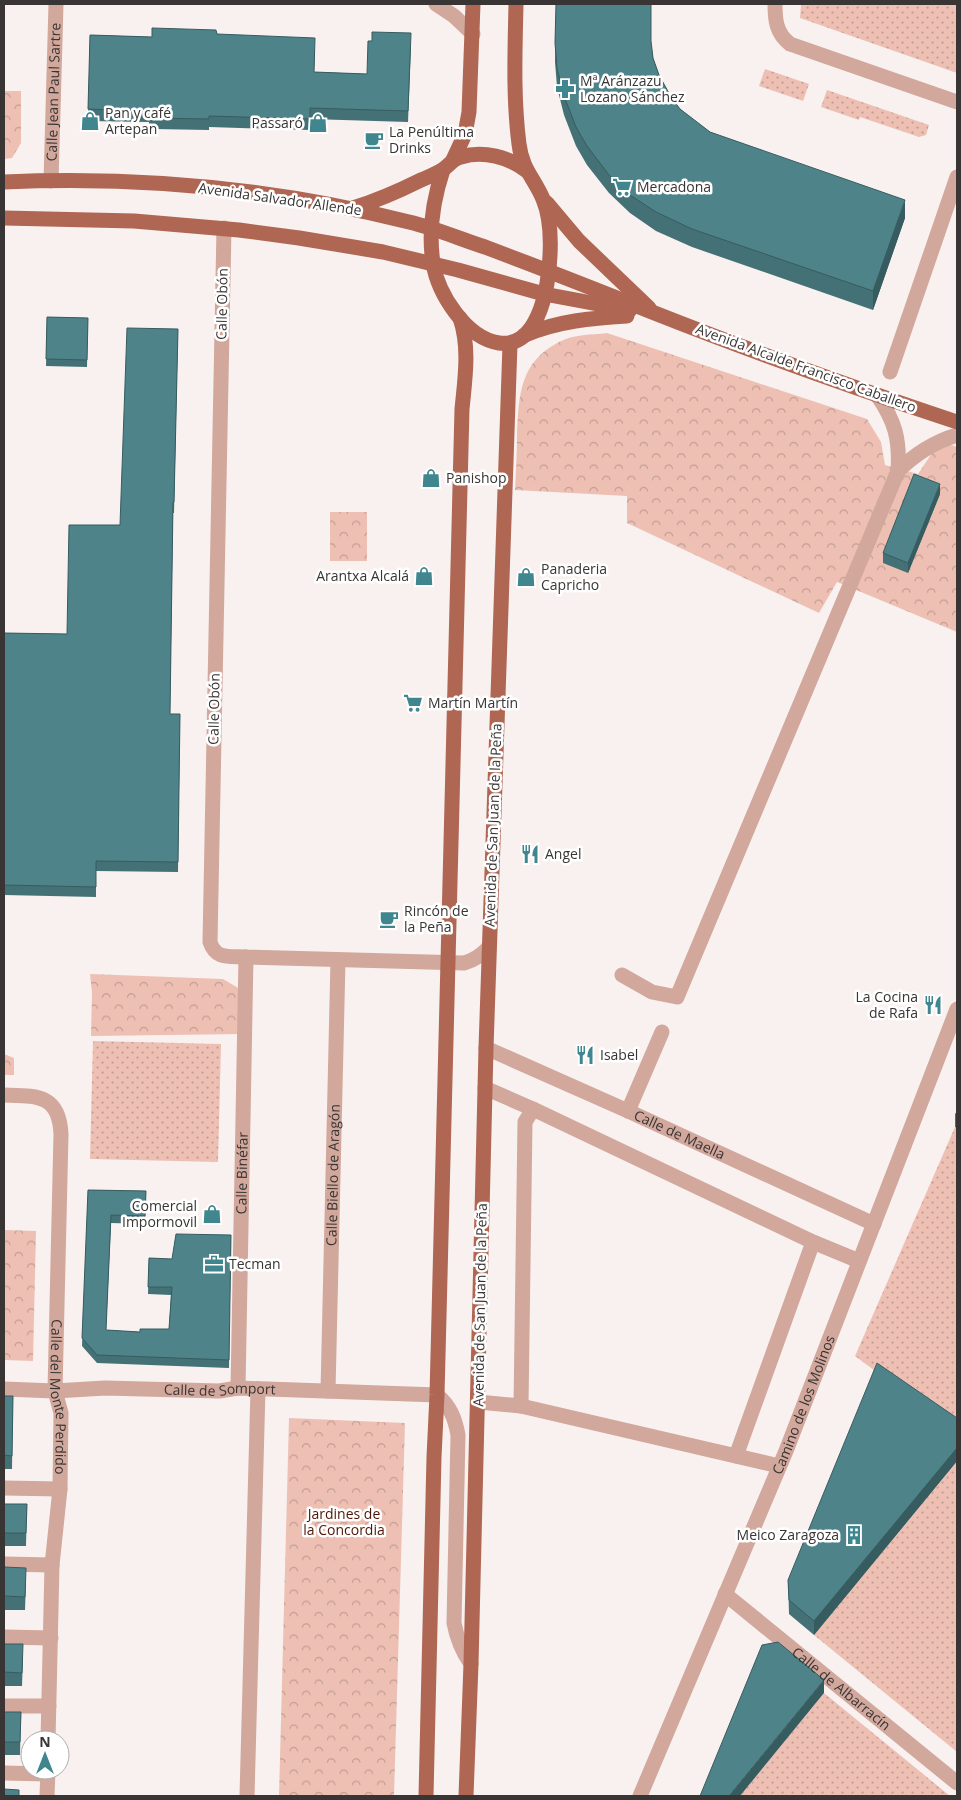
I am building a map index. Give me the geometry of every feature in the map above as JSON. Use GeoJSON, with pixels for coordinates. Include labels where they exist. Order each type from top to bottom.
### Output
{"type":"FeatureCollection","features":[{"type":"Feature","properties":{"kind":"main road"},"geometry":{"type":"LineString","coordinates":[[473,4],[469,112],[465,134],[448,165],[435,197],[431,228],[433,264],[443,292],[469,328],[477,334],[496,342],[510,344],[525,335],[535,322],[544,294],[548,270],[549,228],[543,198],[527,171],[519,146],[515,111],[516,4]]}},
{"type":"Feature","properties":{"kind":"main road"},"geometry":{"type":"LineString","coordinates":[[351,208],[391,194],[472,155],[493,156],[518,164],[527,171]]}},
{"type":"Feature","properties":{"kind":"main road","name":"Avenida Salvador Allende"},"geometry":{"type":"LineString","coordinates":[[4,182],[125,182],[200,187],[263,194],[351,208],[431,228],[548,270]]}},
{"type":"Feature","properties":{"kind":"main road","name":"Avenida Alcalde Francisco Caballero"},"geometry":{"type":"LineString","coordinates":[[543,198],[579,241],[656,314]]}},
{"type":"Feature","properties":{"kind":"main road"},"geometry":{"type":"LineString","coordinates":[[4,218],[134,221],[224,228],[344,245],[433,264]]}},
{"type":"Feature","properties":{"kind":"main road","name":"Avenida Alcalde Francisco Caballero"},"geometry":{"type":"LineString","coordinates":[[433,264],[583,303],[656,314]]}},
{"type":"Feature","properties":{"kind":"main road","name":"Avenida Alcalde Francisco Caballero"},"geometry":{"type":"LineString","coordinates":[[548,270],[656,314],[876,395],[957,422]]}},
{"type":"Feature","properties":{"kind":"main road","name":"Avenida Alcalde Francisco Caballero"},"geometry":{"type":"LineString","coordinates":[[525,335],[559,323],[593,318],[656,314]]}},
{"type":"Feature","properties":{"kind":"main road"},"geometry":{"type":"LineString","coordinates":[[426,1796],[462,409],[466,355],[465,337],[460,318]]}},
{"type":"Feature","properties":{"kind":"main road","name":"Avenida de San Juan de la Peña"},"geometry":{"type":"LineString","coordinates":[[466,1796],[489,947],[510,344]]}},
{"type":"Feature","properties":{"kind":"street","name":"Calle Jean Paul Sartre"},"geometry":{"type":"LineString","coordinates":[[51,181],[56,4]]}},
{"type":"Feature","properties":{"kind":"street"},"geometry":{"type":"LineString","coordinates":[[436,4],[454,16],[473,34]]}},
{"type":"Feature","properties":{"kind":"street"},"geometry":{"type":"LineString","coordinates":[[775,4],[777,29],[782,38],[790,44],[957,102]]}},
{"type":"Feature","properties":{"kind":"street"},"geometry":{"type":"LineString","coordinates":[[890,372],[957,177]]}},
{"type":"Feature","properties":{"kind":"street","name":"Calle Obón"},"geometry":{"type":"LineString","coordinates":[[224,228],[210,942],[217,954],[246,957],[449,962]]}},
{"type":"Feature","properties":{"kind":"street"},"geometry":{"type":"LineString","coordinates":[[622,975],[652,992],[677,996],[898,471],[899,455],[894,424],[888,411],[876,395]]}},
{"type":"Feature","properties":{"kind":"street"},"geometry":{"type":"LineString","coordinates":[[898,471],[912,457],[957,435]]}},
{"type":"Feature","properties":{"kind":"street","name":"Avenida de San Juan de la Peña"},"geometry":{"type":"LineString","coordinates":[[449,962],[464,963],[474,960],[489,947]]}},
{"type":"Feature","properties":{"kind":"street","name":"Calle Binéfar"},"geometry":{"type":"LineString","coordinates":[[238,1388],[246,957]]}},
{"type":"Feature","properties":{"kind":"street","name":"Calle Biello de Aragón"},"geometry":{"type":"LineString","coordinates":[[328,1391],[338,960]]}},
{"type":"Feature","properties":{"kind":"street","name":"Camino de los Molinos"},"geometry":{"type":"LineString","coordinates":[[640,1796],[779,1466],[957,1009]]}},
{"type":"Feature","properties":{"kind":"street"},"geometry":{"type":"LineString","coordinates":[[628,1111],[662,1032]]}},
{"type":"Feature","properties":{"kind":"street","name":"Calle de Maella"},"geometry":{"type":"LineString","coordinates":[[486,1048],[874,1224]]}},
{"type":"Feature","properties":{"kind":"street"},"geometry":{"type":"LineString","coordinates":[[485,1088],[534,1108],[813,1242],[859,1261]]}},
{"type":"Feature","properties":{"kind":"street","name":"Calle del Monte Perdido"},"geometry":{"type":"LineString","coordinates":[[4,1095],[36,1097],[47,1101],[57,1111],[61,1123],[55,1391],[61,1413],[60,1489],[52,1565],[48,1730]]}},
{"type":"Feature","properties":{"kind":"street"},"geometry":{"type":"LineString","coordinates":[[520,1406],[525,1122],[534,1108]]}},
{"type":"Feature","properties":{"kind":"street"},"geometry":{"type":"LineString","coordinates":[[736,1456],[813,1242]]}},
{"type":"Feature","properties":{"kind":"street","name":"Calle de Somport"},"geometry":{"type":"LineString","coordinates":[[4,1390],[55,1391],[105,1388],[219,1391],[238,1388],[437,1395]]}},
{"type":"Feature","properties":{"kind":"street"},"geometry":{"type":"LineString","coordinates":[[247,1796],[258,1389]]}},
{"type":"Feature","properties":{"kind":"street","name":"Avenida de San Juan de la Peña"},"geometry":{"type":"LineString","coordinates":[[437,1395],[451,1411],[456,1422],[458,1436],[454,1623],[456,1638],[471,1664]]}},
{"type":"Feature","properties":{"kind":"street"},"geometry":{"type":"LineString","coordinates":[[478,1402],[520,1406],[779,1466]]}},
{"type":"Feature","properties":{"kind":"street"},"geometry":{"type":"LineString","coordinates":[[4,1488],[60,1489]]}},
{"type":"Feature","properties":{"kind":"street"},"geometry":{"type":"LineString","coordinates":[[4,1564],[52,1565]]}},
{"type":"Feature","properties":{"kind":"street","name":"Calle de Albarracín"},"geometry":{"type":"LineString","coordinates":[[724,1594],[957,1783]]}},
{"type":"Feature","properties":{"kind":"street"},"geometry":{"type":"LineString","coordinates":[[4,1638],[51,1638]]}},
{"type":"Feature","properties":{"kind":"street"},"geometry":{"type":"LineString","coordinates":[[4,1706],[49,1706]]}},
{"type":"Feature","properties":{"kind":"street"},"geometry":{"type":"LineString","coordinates":[[4,1773],[20,1773]]}},
{"type":"Feature","properties":{"kind":"street"},"geometry":{"type":"LineString","coordinates":[[47,1796],[48,1780]]}},
{"type":"Feature","properties":{"kind":"green space"},"geometry":{"type":"Polygon","coordinates":[[[801,4],[957,4],[957,73],[800,18],[801,4]]]}},
{"type":"Feature","properties":{"kind":"green space"},"geometry":{"type":"Polygon","coordinates":[[[765,69],[809,84],[803,101],[759,86],[765,69]]]}},
{"type":"Feature","properties":{"kind":"green space"},"geometry":{"type":"Polygon","coordinates":[[[827,90],[929,125],[926,135],[919,137],[860,117],[859,120],[821,107],[827,90]]]}},
{"type":"Feature","properties":{"kind":"green space"},"geometry":{"type":"Polygon","coordinates":[[[4,91],[21,91],[21,143],[12,158],[4,159],[4,91]]]}},
{"type":"Feature","properties":{"kind":"green space"},"geometry":{"type":"Polygon","coordinates":[[[607,333],[867,419],[881,442],[885,465],[918,474],[940,441],[957,447],[957,632],[837,582],[819,613],[627,523],[627,496],[515,490],[519,405],[524,380],[529,369],[546,350],[564,339],[607,333]]]}},
{"type":"Feature","properties":{"kind":"green space"},"geometry":{"type":"Polygon","coordinates":[[[330,512],[367,512],[367,561],[330,561],[330,512]]]}},
{"type":"Feature","properties":{"kind":"green space"},"geometry":{"type":"Polygon","coordinates":[[[90,974],[223,979],[245,992],[244,1034],[91,1036],[92,993],[90,974]]]}},
{"type":"Feature","properties":{"kind":"green space"},"geometry":{"type":"Polygon","coordinates":[[[93,1041],[221,1044],[218,1162],[90,1159],[93,1041]]]}},
{"type":"Feature","properties":{"kind":"green space"},"geometry":{"type":"Polygon","coordinates":[[[4,1054],[14,1058],[14,1075],[4,1075],[4,1054]]]}},
{"type":"Feature","properties":{"kind":"green space"},"geometry":{"type":"Polygon","coordinates":[[[955,1127],[957,1128],[957,1432],[855,1356],[955,1127]]]}},
{"type":"Feature","properties":{"kind":"green space"},"geometry":{"type":"Polygon","coordinates":[[[4,1230],[36,1231],[33,1361],[4,1360],[4,1230]]]}},
{"type":"Feature","properties":{"kind":"green space","name":"Jardines de la Concordia"},"geometry":{"type":"Polygon","coordinates":[[[289,1418],[405,1423],[394,1796],[279,1796],[289,1418]]]}},
{"type":"Feature","properties":{"kind":"green space"},"geometry":{"type":"Polygon","coordinates":[[[957,1460],[957,1752],[814,1635],[957,1460]]]}},
{"type":"Feature","properties":{"kind":"green space"},"geometry":{"type":"Polygon","coordinates":[[[824,1693],[950,1796],[740,1796],[824,1693]]]}},
{"type":"Feature","properties":{"kind":"building"},"geometry":{"type":"Polygon","coordinates":[[[556,4],[651,4],[653,58],[659,75],[680,109],[710,132],[905,200],[873,291],[692,229],[656,212],[630,195],[609,175],[587,146],[576,127],[564,96],[557,68],[555,43],[556,4]]]}},
{"type":"Feature","properties":{"kind":"building"},"geometry":{"type":"Polygon","coordinates":[[[152,28],[216,30],[217,34],[315,38],[314,72],[367,74],[368,41],[372,41],[372,32],[411,33],[408,111],[310,108],[310,119],[209,116],[209,119],[153,118],[153,114],[149,114],[149,111],[88,109],[90,35],[152,37],[152,28]]]}},
{"type":"Feature","properties":{"kind":"building"},"geometry":{"type":"Polygon","coordinates":[[[47,317],[88,318],[87,360],[46,359],[47,317]]]}},
{"type":"Feature","properties":{"kind":"building"},"geometry":{"type":"Polygon","coordinates":[[[127,328],[178,329],[170,714],[180,714],[178,862],[96,861],[96,887],[4,885],[4,633],[67,634],[69,525],[120,525],[127,328]]]}},
{"type":"Feature","properties":{"kind":"building"},"geometry":{"type":"Polygon","coordinates":[[[914,474],[940,484],[908,563],[883,553],[914,474]]]}},
{"type":"Feature","properties":{"kind":"building"},"geometry":{"type":"Polygon","coordinates":[[[88,1190],[146,1191],[145,1216],[111,1215],[106,1330],[140,1332],[140,1329],[169,1329],[172,1287],[148,1287],[149,1258],[172,1259],[176,1234],[231,1235],[229,1360],[97,1355],[82,1338],[88,1190]]]}},
{"type":"Feature","properties":{"kind":"building","name":"Meico Zaragoza"},"geometry":{"type":"Polygon","coordinates":[[[877,1363],[957,1418],[957,1448],[814,1621],[789,1600],[788,1580],[877,1363]]]}},
{"type":"Feature","properties":{"kind":"building"},"geometry":{"type":"Polygon","coordinates":[[[4,1396],[13,1396],[12,1456],[4,1455],[4,1396]]]}},
{"type":"Feature","properties":{"kind":"building"},"geometry":{"type":"Polygon","coordinates":[[[4,1504],[27,1504],[26,1533],[4,1533],[4,1504]]]}},
{"type":"Feature","properties":{"kind":"building"},"geometry":{"type":"Polygon","coordinates":[[[4,1567],[26,1568],[25,1597],[4,1596],[4,1567]]]}},
{"type":"Feature","properties":{"kind":"building"},"geometry":{"type":"Polygon","coordinates":[[[778,1642],[824,1680],[729,1796],[700,1796],[762,1645],[778,1642]]]}},
{"type":"Feature","properties":{"kind":"building"},"geometry":{"type":"Polygon","coordinates":[[[4,1644],[23,1644],[22,1673],[4,1672],[4,1644]]]}},
{"type":"Feature","properties":{"kind":"building"},"geometry":{"type":"Polygon","coordinates":[[[4,1712],[21,1712],[20,1742],[4,1742],[4,1712]]]}},
{"type":"Feature","properties":{"kind":"building"},"geometry":{"type":"Polygon","coordinates":[[[4,1789],[19,1790],[19,1796],[4,1796],[4,1789]]]}},
{"type":"Feature","properties":{"kind":"place","name":"Mª Aránzazu Lozano Sánchez"},"geometry":{"type":"Point","coordinates":[565,89]}},
{"type":"Feature","properties":{"kind":"place","name":"Pan y café Artepan"},"geometry":{"type":"Point","coordinates":[90,121]}},
{"type":"Feature","properties":{"kind":"place","name":"Passaró"},"geometry":{"type":"Point","coordinates":[318,123]}},
{"type":"Feature","properties":{"kind":"place","name":"La Penúltima Drinks"},"geometry":{"type":"Point","coordinates":[374,140]}},
{"type":"Feature","properties":{"kind":"place","name":"Mercadona"},"geometry":{"type":"Point","coordinates":[622,187]}},
{"type":"Feature","properties":{"kind":"place","name":"Panishop"},"geometry":{"type":"Point","coordinates":[431,478]}},
{"type":"Feature","properties":{"kind":"place","name":"Arantxa Alcalá"},"geometry":{"type":"Point","coordinates":[424,576]}},
{"type":"Feature","properties":{"kind":"place","name":"Panaderia Capricho"},"geometry":{"type":"Point","coordinates":[526,577]}},
{"type":"Feature","properties":{"kind":"place","name":"Martín Martín"},"geometry":{"type":"Point","coordinates":[413,703]}},
{"type":"Feature","properties":{"kind":"place","name":"Angel"},"geometry":{"type":"Point","coordinates":[530,854]}},
{"type":"Feature","properties":{"kind":"place","name":"Rincón de la Peña"},"geometry":{"type":"Point","coordinates":[389,919]}},
{"type":"Feature","properties":{"kind":"place","name":"La Cocina de Rafa"},"geometry":{"type":"Point","coordinates":[933,1005]}},
{"type":"Feature","properties":{"kind":"place","name":"Isabel"},"geometry":{"type":"Point","coordinates":[585,1055]}},
{"type":"Feature","properties":{"kind":"place","name":"Comercial Impormovil"},"geometry":{"type":"Point","coordinates":[212,1214]}},
{"type":"Feature","properties":{"kind":"place","name":"Tecman"},"geometry":{"type":"Point","coordinates":[214,1264]}},
{"type":"Feature","properties":{"kind":"place","name":"Meico Zaragoza"},"geometry":{"type":"Point","coordinates":[854,1535]}}]}
